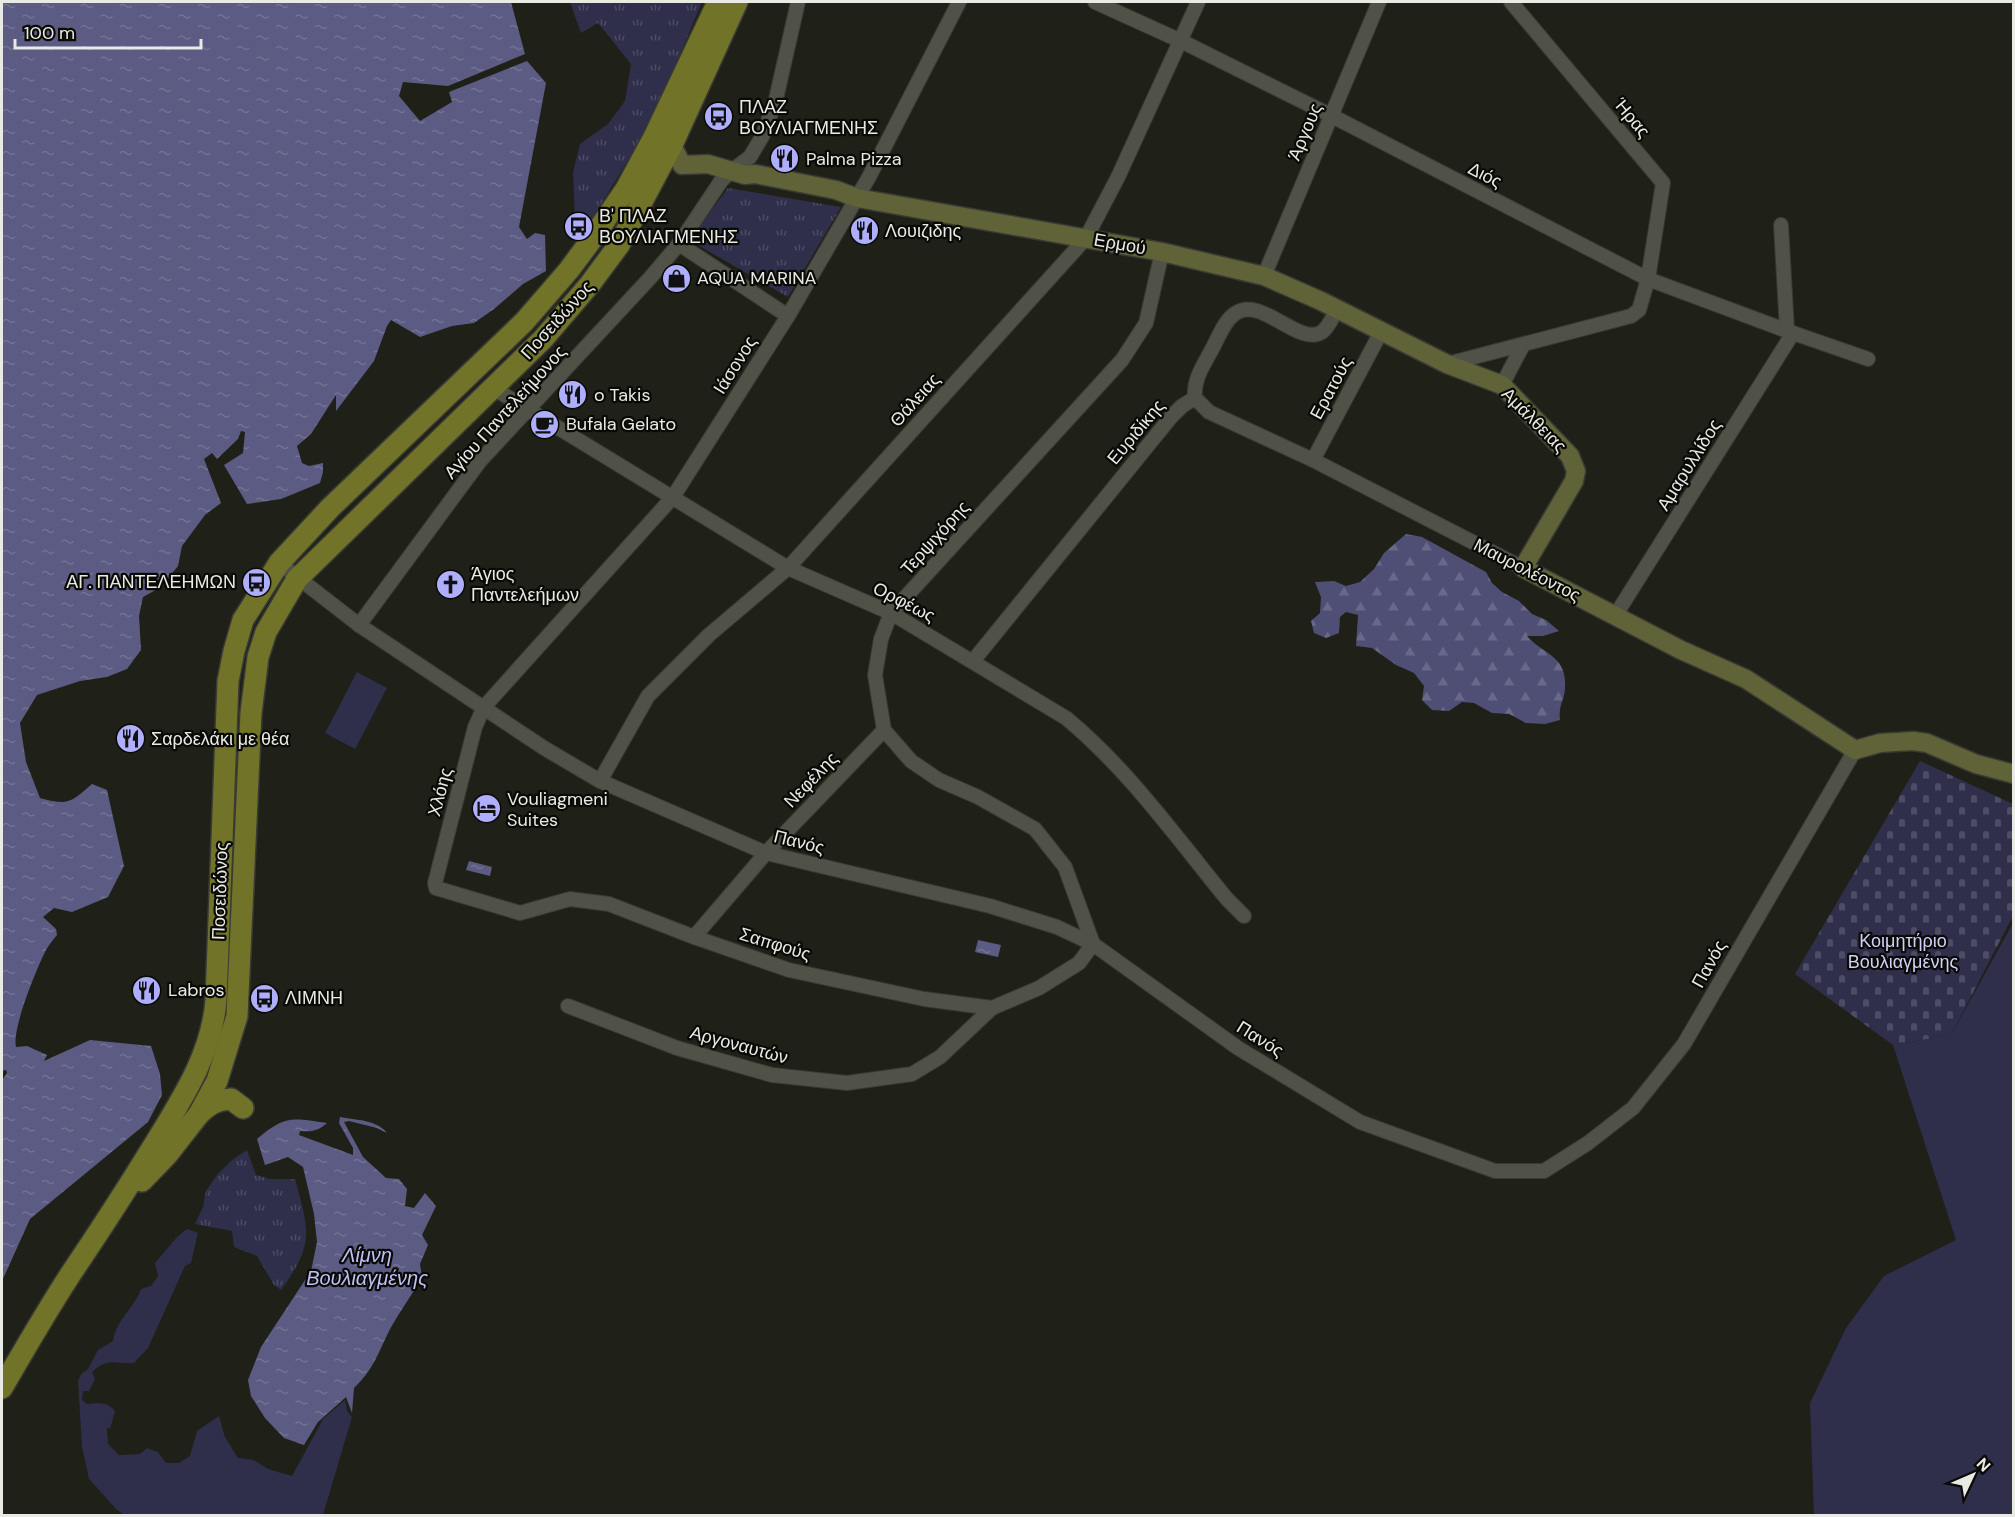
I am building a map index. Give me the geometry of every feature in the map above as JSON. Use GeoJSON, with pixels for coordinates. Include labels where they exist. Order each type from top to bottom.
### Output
{"type":"FeatureCollection","features":[{"type":"Feature","properties":{"kind":"main road","name":"Ποσειδώνος"},"geometry":{"type":"LineString","coordinates":[[116,1207],[167,1155],[199,1114],[217,1081],[237,1016],[254,684],[258,657],[266,632],[297,579],[543,339],[619,245],[718,2]]}},
{"type":"Feature","properties":{"kind":"main road","name":"Ποσειδώνος"},"geometry":{"type":"LineString","coordinates":[[2,1388],[66,1282],[116,1207],[188,1087],[198,1070],[206,1047],[216,1000],[228,681],[243,621],[279,563],[330,508],[473,373],[548,295],[663,141],[737,2]]}},
{"type":"Feature","properties":{"kind":"main road"},"geometry":{"type":"LineString","coordinates":[[206,1047],[224,1058]]}},
{"type":"Feature","properties":{"kind":"main road"},"geometry":{"type":"LineString","coordinates":[[199,1114],[214,1101],[220,1100],[231,1099],[243,1108]]}},
{"type":"Feature","properties":{"kind":"street","name":"Αγίου Παντελεήμονος"},"geometry":{"type":"LineString","coordinates":[[358,625],[480,461],[527,408],[618,315],[679,244],[714,190],[737,173],[750,157],[763,135],[776,99],[798,2]]}},
{"type":"Feature","properties":{"kind":"street","name":"Ιάσονος"},"geometry":{"type":"LineString","coordinates":[[484,707],[673,497],[788,316],[852,197],[869,177],[959,2]]}},
{"type":"Feature","properties":{"kind":"street","name":"Διός"},"geometry":{"type":"LineString","coordinates":[[1095,2],[1181,41],[1332,116],[1648,279],[1868,359]]}},
{"type":"Feature","properties":{"kind":"street","name":"Θάλειας"},"geometry":{"type":"LineString","coordinates":[[600,781],[648,696],[709,635],[788,568],[1086,238],[1118,177],[1198,2]]}},
{"type":"Feature","properties":{"kind":"street","name":"Άργους"},"geometry":{"type":"LineString","coordinates":[[1264,276],[1378,2]]}},
{"type":"Feature","properties":{"kind":"street","name":"Ήρας"},"geometry":{"type":"LineString","coordinates":[[1447,364],[1631,316],[1639,310],[1648,279],[1663,183],[1511,2]]}},
{"type":"Feature","properties":{"kind":"street","name":"Ερμού"},"geometry":{"type":"LineString","coordinates":[[663,141],[699,165],[708,164],[737,173],[755,174],[836,190],[852,197],[1162,252],[1264,276],[1337,309],[1381,333]]}},
{"type":"Feature","properties":{"kind":"street"},"geometry":{"type":"LineString","coordinates":[[1781,225],[1790,332]]}},
{"type":"Feature","properties":{"kind":"street"},"geometry":{"type":"LineString","coordinates":[[679,244],[788,316]]}},
{"type":"Feature","properties":{"kind":"street","name":"Τερψιχόρης"},"geometry":{"type":"LineString","coordinates":[[884,730],[875,675],[881,639],[891,613],[1122,360],[1146,322],[1162,252]]}},
{"type":"Feature","properties":{"kind":"street"},"geometry":{"type":"LineString","coordinates":[[1195,398],[1194,388],[1197,377],[1234,314],[1244,309],[1256,310],[1306,334],[1316,334],[1322,332],[1337,309]]}},
{"type":"Feature","properties":{"kind":"street","name":"Αμαρυλλίδος"},"geometry":{"type":"LineString","coordinates":[[1615,616],[1790,332]]}},
{"type":"Feature","properties":{"kind":"street","name":"Αμάλθειας"},"geometry":{"type":"LineString","coordinates":[[1381,333],[1447,364],[1502,385],[1570,456],[1576,471],[1574,481],[1522,568]]}},
{"type":"Feature","properties":{"kind":"street","name":"Ερατούς"},"geometry":{"type":"LineString","coordinates":[[1313,460],[1381,333]]}},
{"type":"Feature","properties":{"kind":"street"},"geometry":{"type":"LineString","coordinates":[[1502,385],[1523,345]]}},
{"type":"Feature","properties":{"kind":"street","name":"Ορφέως"},"geometry":{"type":"LineString","coordinates":[[493,388],[788,568],[891,613],[1066,718],[1092,740],[1118,767],[1227,899],[1244,916]]}},
{"type":"Feature","properties":{"kind":"street","name":"Μαυρολέοντος"},"geometry":{"type":"LineString","coordinates":[[1195,398],[1209,412],[1313,460],[1615,616],[1746,679],[1855,750]]}},
{"type":"Feature","properties":{"kind":"street","name":"Ευριδίκης"},"geometry":{"type":"LineString","coordinates":[[973,661],[1171,417],[1195,398]]}},
{"type":"Feature","properties":{"kind":"street"},"geometry":{"type":"LineString","coordinates":[[279,563],[358,625],[484,707]]}},
{"type":"Feature","properties":{"kind":"street","name":"Πανός"},"geometry":{"type":"LineString","coordinates":[[484,707],[544,748],[600,781],[766,853],[990,906],[1057,927],[1093,944],[1238,1048],[1360,1122],[1495,1171],[1544,1171],[1588,1143],[1633,1108],[1684,1044],[1855,750]]}},
{"type":"Feature","properties":{"kind":"street","name":"Χλόης"},"geometry":{"type":"LineString","coordinates":[[436,888],[435,884],[475,727],[484,707]]}},
{"type":"Feature","properties":{"kind":"street"},"geometry":{"type":"LineString","coordinates":[[884,730],[911,761],[939,780],[978,796],[1035,829],[1065,867],[1093,944],[1079,963],[1039,988],[992,1008]]}},
{"type":"Feature","properties":{"kind":"street","name":"Νεφέλης"},"geometry":{"type":"LineString","coordinates":[[694,937],[766,853],[884,730]]}},
{"type":"Feature","properties":{"kind":"street"},"geometry":{"type":"LineString","coordinates":[[1855,750],[1880,743],[1913,741],[1932,745],[1976,764],[2013,774]]}},
{"type":"Feature","properties":{"kind":"street","name":"Σαπφούς"},"geometry":{"type":"LineString","coordinates":[[436,888],[520,914],[570,898],[609,904],[789,970],[924,999],[992,1008]]}},
{"type":"Feature","properties":{"kind":"street","name":"Αργοναυτών"},"geometry":{"type":"LineString","coordinates":[[568,1006],[677,1048],[772,1075],[847,1083],[912,1074],[940,1057],[992,1008]]}},
{"type":"Feature","properties":{"kind":"green space"},"geometry":{"type":"Polygon","coordinates":[[[570,2],[702,2],[652,121],[576,245],[573,173],[580,144],[608,124],[625,101],[631,64],[598,23],[581,33],[570,2]]]}},
{"type":"Feature","properties":{"kind":"green space"},"geometry":{"type":"Polygon","coordinates":[[[728,188],[841,207],[788,297],[689,240],[728,188]]]}},
{"type":"Feature","properties":{"kind":"green space"},"geometry":{"type":"Polygon","coordinates":[[[1406,534],[1422,537],[1486,572],[1492,583],[1502,592],[1519,601],[1532,614],[1546,620],[1559,631],[1543,636],[1527,636],[1552,656],[1562,668],[1565,687],[1560,720],[1545,724],[1526,723],[1509,714],[1492,713],[1474,703],[1462,702],[1449,711],[1432,710],[1422,700],[1424,686],[1414,673],[1396,665],[1372,648],[1356,646],[1358,615],[1346,612],[1340,617],[1339,633],[1326,638],[1314,633],[1311,621],[1320,613],[1321,597],[1315,582],[1334,581],[1346,586],[1360,582],[1374,569],[1384,553],[1406,534]]]}},
{"type":"Feature","properties":{"kind":"green space"},"geometry":{"type":"Polygon","coordinates":[[[357,672],[387,688],[355,749],[325,733],[357,672]]]}},
{"type":"Feature","properties":{"kind":"green space","name":"Κοιμητήριο Βουλιαγμένης"},"geometry":{"type":"Polygon","coordinates":[[[1920,761],[2013,804],[2013,916],[1951,1035],[1893,1045],[1795,974],[1920,761]]]}},
{"type":"Feature","properties":{"kind":"green space"},"geometry":{"type":"Polygon","coordinates":[[[2013,923],[2013,1515],[1814,1515],[1810,1403],[1846,1328],[1884,1276],[1956,1240],[1893,1045],[1951,1035],[2013,923]]]}},
{"type":"Feature","properties":{"kind":"green space"},"geometry":{"type":"Polygon","coordinates":[[[247,1150],[256,1175],[270,1179],[295,1179],[304,1212],[306,1236],[304,1248],[300,1260],[281,1290],[274,1285],[257,1256],[234,1247],[232,1231],[195,1224],[203,1207],[206,1191],[217,1175],[232,1160],[247,1150]]]}},
{"type":"Feature","properties":{"kind":"green space"},"geometry":{"type":"Polygon","coordinates":[[[187,1229],[198,1233],[191,1263],[185,1266],[148,1348],[134,1363],[112,1362],[98,1367],[92,1372],[95,1379],[89,1391],[83,1391],[82,1400],[87,1404],[106,1405],[115,1411],[110,1429],[107,1427],[108,1444],[119,1455],[140,1454],[147,1448],[158,1452],[166,1463],[179,1463],[190,1456],[197,1431],[219,1416],[225,1437],[238,1458],[254,1460],[268,1469],[292,1476],[323,1419],[345,1400],[347,1411],[352,1417],[323,1515],[124,1515],[89,1479],[82,1447],[78,1381],[81,1374],[88,1369],[98,1350],[113,1341],[121,1320],[141,1289],[151,1286],[158,1276],[155,1263],[187,1229]]]}},
{"type":"Feature","properties":{"kind":"water"},"geometry":{"type":"Polygon","coordinates":[[[2,2],[511,2],[525,54],[448,86],[403,82],[399,96],[420,121],[452,102],[449,92],[527,61],[546,83],[519,227],[527,239],[535,233],[545,235],[546,271],[523,284],[474,323],[452,326],[420,337],[391,320],[374,361],[336,411],[336,395],[311,434],[297,446],[302,463],[309,466],[323,463],[320,483],[281,499],[247,504],[224,465],[243,453],[245,432],[241,431],[238,439],[217,459],[212,453],[204,459],[221,503],[205,515],[182,546],[178,566],[161,587],[143,597],[139,616],[141,650],[127,669],[107,677],[80,681],[37,695],[20,723],[26,762],[40,798],[57,802],[69,801],[92,784],[107,790],[124,866],[108,897],[72,912],[54,908],[43,917],[56,929],[57,935],[45,951],[30,987],[17,1028],[16,1047],[27,1046],[47,1055],[44,1061],[90,1040],[151,1046],[160,1074],[162,1095],[148,1122],[30,1219],[2,1281],[2,1080],[7,1073],[6,1070],[2,1071],[2,2]]]}},
{"type":"Feature","properties":{"kind":"water"},"geometry":{"type":"Polygon","coordinates":[[[469,861],[492,867],[490,876],[466,870],[469,861]]]}},
{"type":"Feature","properties":{"kind":"water"},"geometry":{"type":"Polygon","coordinates":[[[978,940],[1001,945],[998,957],[975,952],[978,940]]]}},
{"type":"Feature","properties":{"kind":"water","name":"Λίμνη Βουλιαγμένης"},"geometry":{"type":"Polygon","coordinates":[[[340,1117],[378,1125],[387,1133],[377,1128],[349,1121],[344,1122],[363,1157],[386,1178],[399,1179],[407,1189],[405,1206],[414,1208],[425,1193],[436,1206],[422,1235],[428,1245],[420,1264],[422,1277],[390,1329],[371,1367],[354,1388],[352,1413],[346,1397],[318,1422],[304,1445],[284,1438],[265,1418],[251,1396],[248,1380],[261,1347],[311,1271],[317,1242],[314,1214],[303,1167],[288,1157],[265,1165],[257,1139],[275,1126],[289,1120],[327,1123],[315,1130],[300,1131],[299,1135],[353,1155],[353,1148],[339,1123],[340,1117]]]}},
{"type":"Feature","properties":{"kind":"place","name":"ΠΛΑΖ ΒΟΥΛΙΑΓΜΕΝΗΣ"},"geometry":{"type":"Point","coordinates":[718,117]}},
{"type":"Feature","properties":{"kind":"place","name":"Palma Pizza"},"geometry":{"type":"Point","coordinates":[785,159]}},
{"type":"Feature","properties":{"kind":"place","name":"Β' ΠΛΑΖ ΒΟΥΛΙΑΓΜΕΝΗΣ"},"geometry":{"type":"Point","coordinates":[578,226]}},
{"type":"Feature","properties":{"kind":"place","name":"Λουιζιδης"},"geometry":{"type":"Point","coordinates":[864,231]}},
{"type":"Feature","properties":{"kind":"place","name":"AQUA MARINA"},"geometry":{"type":"Point","coordinates":[676,278]}},
{"type":"Feature","properties":{"kind":"place","name":"o Takis"},"geometry":{"type":"Point","coordinates":[573,395]}},
{"type":"Feature","properties":{"kind":"place","name":"Bufala Gelato"},"geometry":{"type":"Point","coordinates":[545,424]}},
{"type":"Feature","properties":{"kind":"place","name":"ΑΓ. ΠΑΝΤΕΛΕΗΜΩΝ"},"geometry":{"type":"Point","coordinates":[257,582]}},
{"type":"Feature","properties":{"kind":"place","name":"Άγιος Παντελεήμων"},"geometry":{"type":"Point","coordinates":[450,584]}},
{"type":"Feature","properties":{"kind":"place","name":"Σαρδελάκι με θέα"},"geometry":{"type":"Point","coordinates":[130,739]}},
{"type":"Feature","properties":{"kind":"place","name":"Vouliagmeni Suites"},"geometry":{"type":"Point","coordinates":[486,809]}},
{"type":"Feature","properties":{"kind":"place","name":"Labros"},"geometry":{"type":"Point","coordinates":[147,990]}},
{"type":"Feature","properties":{"kind":"place","name":"ΛΙΜΝΗ"},"geometry":{"type":"Point","coordinates":[264,998]}}]}
